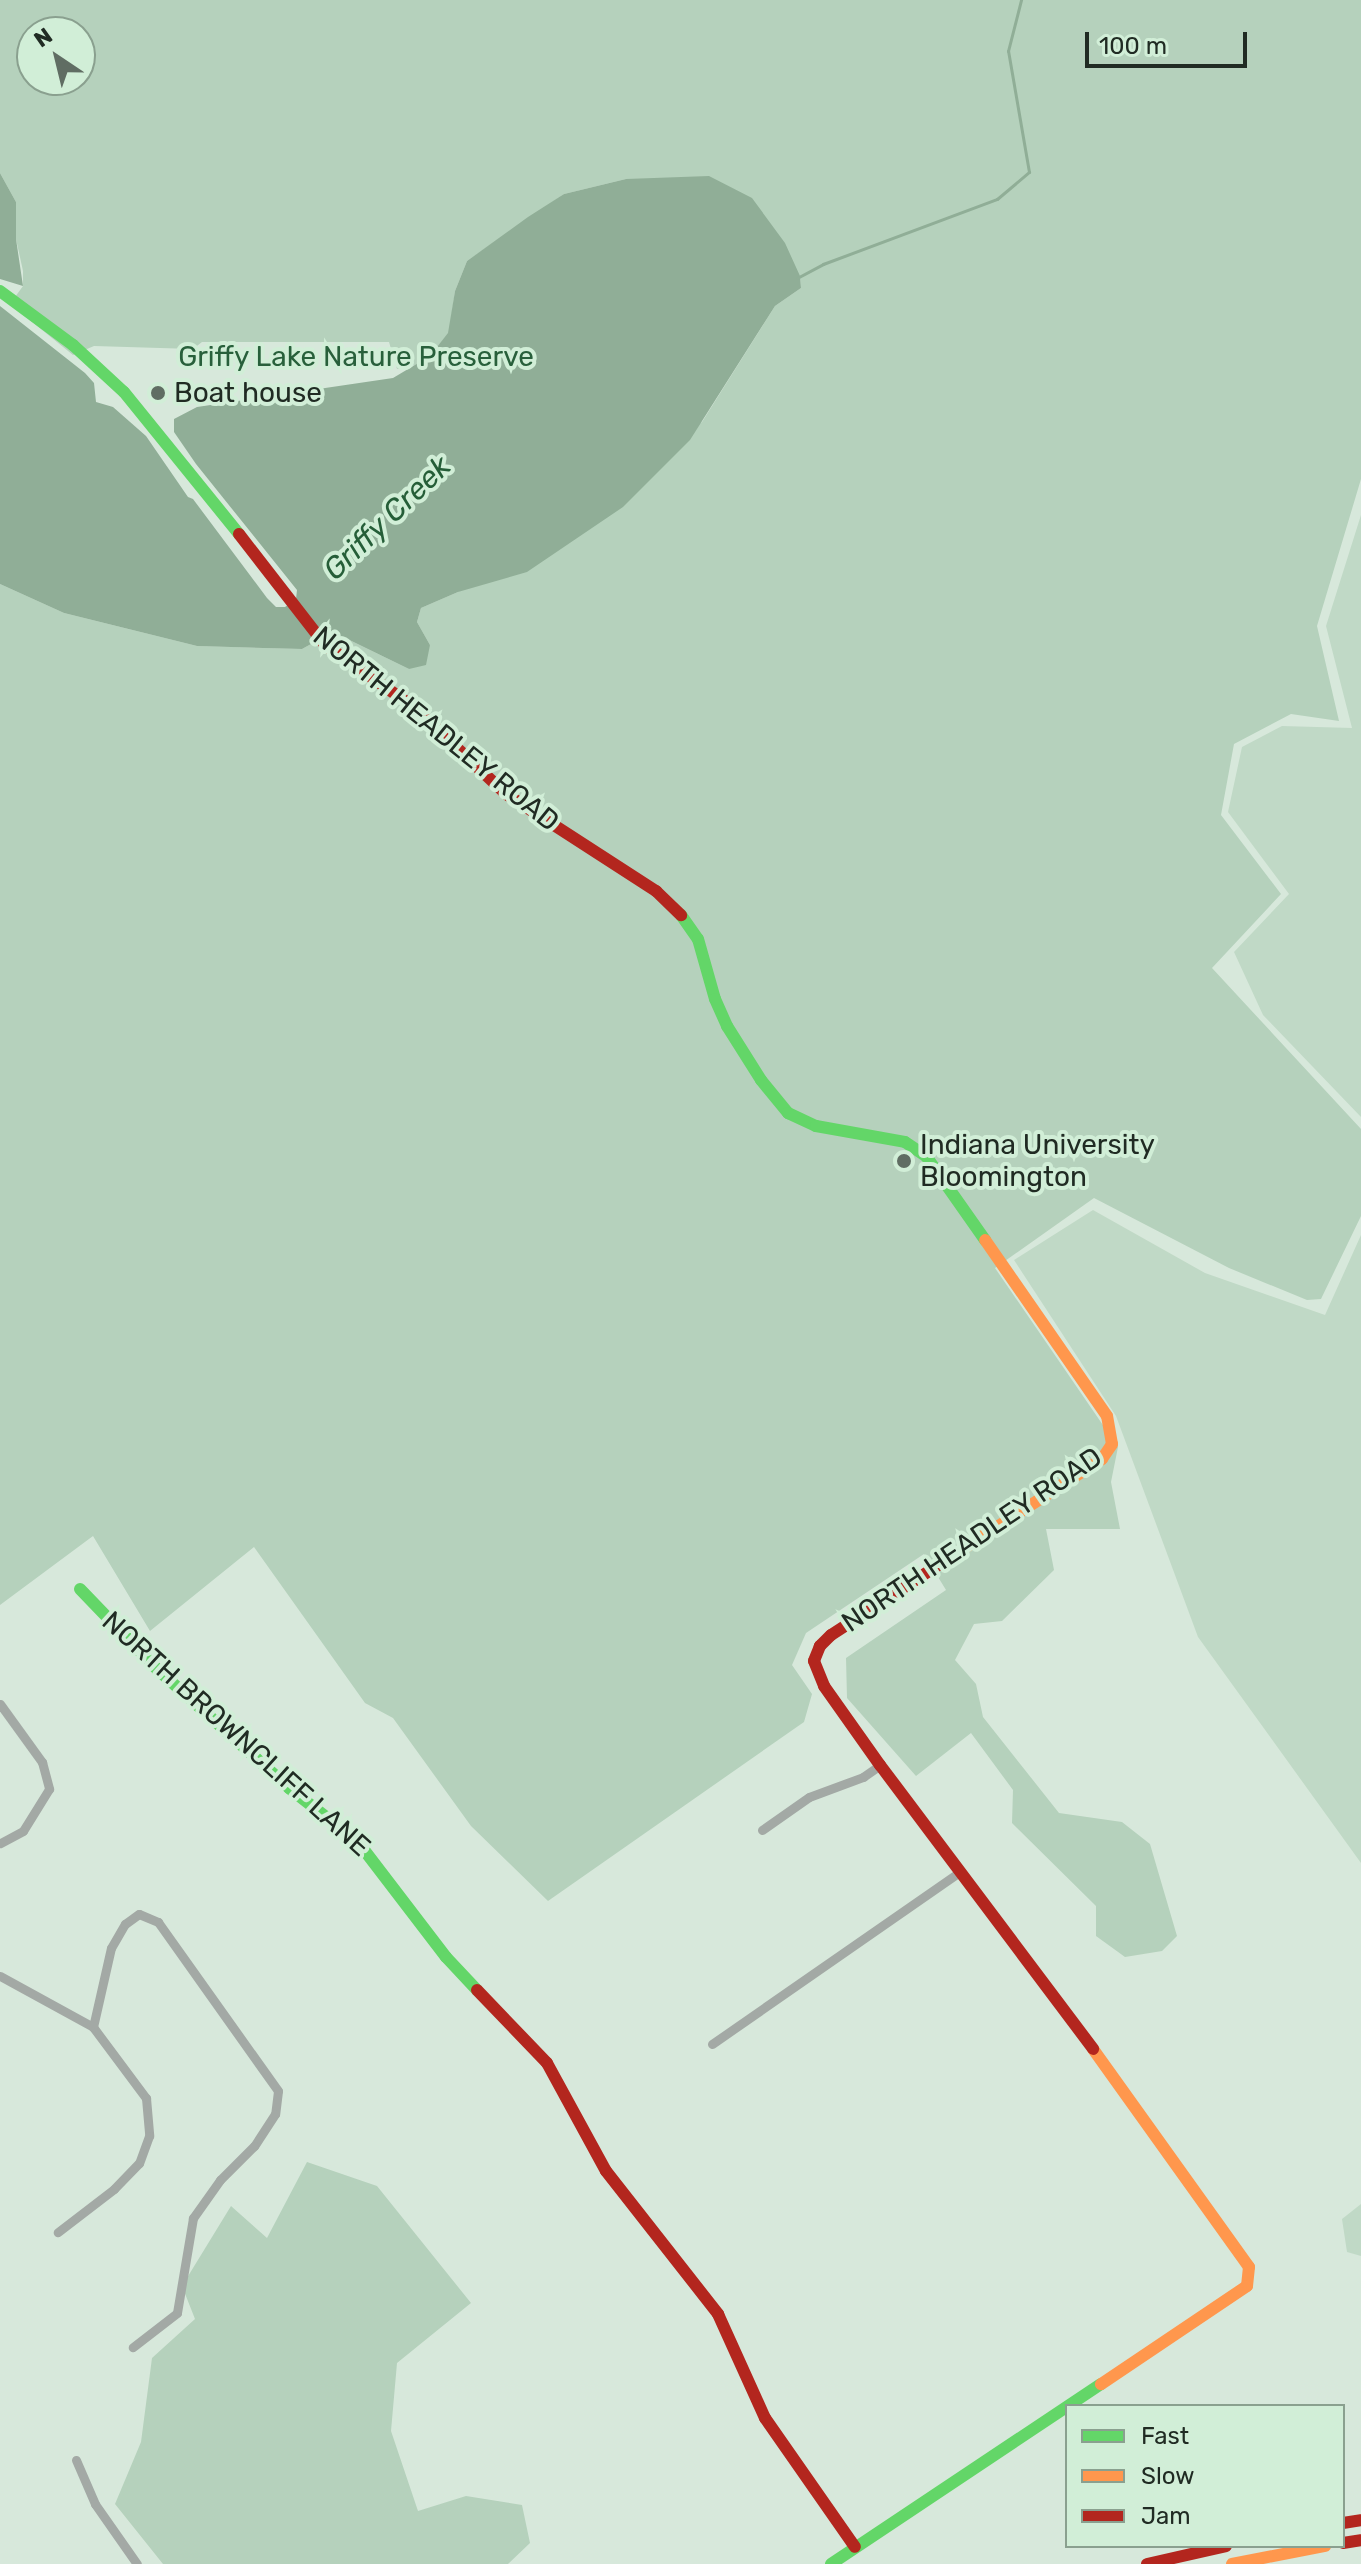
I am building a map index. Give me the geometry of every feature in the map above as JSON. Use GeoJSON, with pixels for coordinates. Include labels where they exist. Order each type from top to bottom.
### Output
{"type":"FeatureCollection","features":[{"type":"Feature","properties":{"kind":"main road","name":"NORTH HEADLEY ROAD"},"geometry":{"type":"LineString","coordinates":[[0,291],[73,345],[124,392],[171,446],[286,599],[325,645],[411,705],[518,803],[656,891],[678,910],[698,939],[715,999],[727,1026],[777,1102],[792,1116],[816,1126],[894,1139],[926,1156],[1107,1416],[1112,1444],[1102,1459],[907,1584],[820,1646],[814,1661],[818,1675],[880,1765],[961,1871],[1249,2267],[1247,2286],[1070,2404]]}},
{"type":"Feature","properties":{"kind":"main road","name":"NORTH BROWNCLIFF LANE"},"geometry":{"type":"LineString","coordinates":[[80,1589],[157,1669],[289,1788],[358,1842],[446,1957],[547,2063],[606,2171],[718,2314],[765,2418],[855,2547]]}},
{"type":"Feature","properties":{"kind":"main road","name":"NORTH HEADLEY ROAD"},"geometry":{"type":"LineString","coordinates":[[855,2547],[1065,2407]]}},
{"type":"Feature","properties":{"kind":"main road"},"geometry":{"type":"LineString","coordinates":[[831,2564],[855,2547]]}},
{"type":"Feature","properties":{"kind":"main road"},"geometry":{"type":"LineString","coordinates":[[1147,2564],[1217,2548]]}},
{"type":"Feature","properties":{"kind":"main road"},"geometry":{"type":"LineString","coordinates":[[1232,2564],[1315,2548]]}},
{"type":"Feature","properties":{"kind":"street"},"geometry":{"type":"LineString","coordinates":[[0,1704],[42,1762],[49,1789],[23,1831],[0,1843]]}},
{"type":"Feature","properties":{"kind":"street"},"geometry":{"type":"LineString","coordinates":[[762,1830],[809,1797],[863,1777],[880,1765]]}},
{"type":"Feature","properties":{"kind":"street"},"geometry":{"type":"LineString","coordinates":[[712,2044],[961,1871]]}},
{"type":"Feature","properties":{"kind":"street"},"geometry":{"type":"LineString","coordinates":[[93,2027],[111,1948],[125,1924],[139,1914],[158,1922],[278,2091],[275,2114],[254,2146],[220,2180],[193,2218],[177,2313],[133,2347]]}},
{"type":"Feature","properties":{"kind":"street"},"geometry":{"type":"LineString","coordinates":[[0,1976],[93,2027],[146,2098],[147,2149],[114,2189],[58,2232]]}},
{"type":"Feature","properties":{"kind":"street"},"geometry":{"type":"LineString","coordinates":[[76,2460],[95,2504],[137,2564]]}},
{"type":"Feature","properties":{"kind":"shaded area"},"geometry":{"type":"Polygon","coordinates":[[[0,0],[1361,0],[1361,479],[1317,626],[1339,721],[1291,714],[1234,744],[1221,815],[1281,894],[1212,968],[1361,1129],[1361,1216],[1321,1299],[1307,1300],[1229,1268],[1094,1198],[995,1268],[1118,1447],[1111,1482],[1120,1529],[1046,1529],[1054,1570],[1002,1621],[974,1624],[955,1660],[976,1684],[983,1717],[1059,1813],[1122,1822],[1150,1844],[1177,1936],[1162,1951],[1125,1957],[1096,1936],[1096,1906],[1012,1823],[1013,1790],[971,1733],[916,1776],[847,1698],[846,1658],[946,1590],[924,1554],[806,1633],[792,1665],[812,1694],[804,1722],[548,1901],[471,1826],[393,1718],[365,1703],[254,1547],[150,1631],[93,1536],[0,1605],[0,584],[64,613],[197,646],[302,649],[333,632],[409,669],[430,645],[417,622],[421,608],[458,592],[702,422],[775,306],[801,288],[800,276],[626,179],[564,194],[467,261],[455,291],[449,333],[430,356],[415,365],[397,369],[389,342],[202,342],[193,349],[94,346],[73,355],[10,304],[23,286],[16,239],[16,202],[0,173],[0,0]]]}},
{"type":"Feature","properties":{"kind":"shaded area"},"geometry":{"type":"Polygon","coordinates":[[[1361,515],[1361,1117],[1263,1015],[1234,952],[1289,894],[1228,812],[1242,747],[1282,726],[1352,728],[1326,626],[1361,515]]]}},
{"type":"Feature","properties":{"kind":"shaded area"},"geometry":{"type":"Polygon","coordinates":[[[1093,1210],[1205,1273],[1325,1315],[1361,1235],[1361,1863],[1198,1637],[1116,1416],[1014,1260],[1093,1210]]]}},
{"type":"Feature","properties":{"kind":"shaded area"},"geometry":{"type":"Polygon","coordinates":[[[307,2162],[377,2186],[471,2303],[397,2363],[391,2431],[418,2511],[466,2496],[522,2505],[530,2543],[508,2564],[163,2564],[115,2504],[141,2442],[152,2358],[195,2319],[182,2286],[231,2206],[267,2238],[307,2162]]]}},
{"type":"Feature","properties":{"kind":"shaded area"},"geometry":{"type":"Polygon","coordinates":[[[1361,2204],[1361,2256],[1347,2252],[1342,2219],[1361,2204]]]}},
{"type":"Feature","properties":{"kind":"water"},"geometry":{"type":"Polygon","coordinates":[[[0,173],[16,202],[16,239],[23,286],[0,279],[0,173]]]}},
{"type":"Feature","properties":{"kind":"water"},"geometry":{"type":"Polygon","coordinates":[[[709,176],[752,198],[785,243],[800,276],[801,288],[775,306],[690,440],[623,507],[527,572],[458,592],[421,608],[417,622],[430,645],[426,665],[409,669],[333,632],[302,649],[197,646],[64,613],[0,584],[0,306],[85,373],[94,383],[96,402],[113,407],[146,436],[188,497],[193,499],[267,598],[276,607],[285,607],[296,599],[297,590],[196,464],[174,432],[174,419],[197,407],[393,378],[430,356],[448,333],[455,291],[467,261],[528,217],[564,194],[626,179],[709,176]]]}},
{"type":"Feature","properties":{"kind":"waterway","name":"Griffy Creek"},"geometry":{"type":"LineString","coordinates":[[797,278],[823,264],[997,199],[1029,172],[1008,51],[1021,0]]}},
{"type":"Feature","properties":{"kind":"traffic: fast"},"geometry":{"type":"LineString","coordinates":[[0,291],[73,345],[124,392],[239,534]]}},
{"type":"Feature","properties":{"kind":"traffic: fast"},"geometry":{"type":"LineString","coordinates":[[681,915],[698,939],[715,999],[727,1026],[761,1080],[788,1113],[816,1126],[905,1142],[926,1156],[985,1240]]}},
{"type":"Feature","properties":{"kind":"traffic: fast"},"geometry":{"type":"LineString","coordinates":[[80,1589],[157,1669],[289,1788],[358,1842],[446,1957],[477,1990]]}},
{"type":"Feature","properties":{"kind":"traffic: fast"},"geometry":{"type":"LineString","coordinates":[[1071,2404],[1101,2384]]}},
{"type":"Feature","properties":{"kind":"traffic: fast"},"geometry":{"type":"LineString","coordinates":[[831,2564],[1065,2408]]}},
{"type":"Feature","properties":{"kind":"traffic: slow"},"geometry":{"type":"LineString","coordinates":[[966,1547],[1102,1459],[1112,1444],[1107,1416],[985,1240]]}},
{"type":"Feature","properties":{"kind":"traffic: slow"},"geometry":{"type":"LineString","coordinates":[[1093,2049],[1249,2267],[1247,2286],[1101,2384]]}},
{"type":"Feature","properties":{"kind":"traffic: slow"},"geometry":{"type":"LineString","coordinates":[[1232,2564],[1315,2548]]}},
{"type":"Feature","properties":{"kind":"traffic: jam"},"geometry":{"type":"LineString","coordinates":[[239,534],[325,645],[411,705],[506,794],[656,891],[681,915]]}},
{"type":"Feature","properties":{"kind":"traffic: jam"},"geometry":{"type":"LineString","coordinates":[[966,1547],[831,1635],[820,1646],[814,1661],[824,1686],[880,1765],[1093,2049]]}},
{"type":"Feature","properties":{"kind":"traffic: jam"},"geometry":{"type":"LineString","coordinates":[[477,1990],[547,2063],[606,2171],[718,2314],[765,2418],[855,2547]]}},
{"type":"Feature","properties":{"kind":"traffic: jam"},"geometry":{"type":"LineString","coordinates":[[1345,2523],[1361,2520]]}},
{"type":"Feature","properties":{"kind":"traffic: jam"},"geometry":{"type":"LineString","coordinates":[[1345,2543],[1361,2540]]}},
{"type":"Feature","properties":{"kind":"traffic: jam"},"geometry":{"type":"LineString","coordinates":[[1147,2564],[1217,2548]]}},
{"type":"Feature","properties":{"kind":"place","name":"Boat house"},"geometry":{"type":"Point","coordinates":[158,393]}},
{"type":"Feature","properties":{"kind":"place","name":"Indiana University Bloomington"},"geometry":{"type":"Point","coordinates":[904,1161]}},
{"type":"Feature","properties":{"kind":"park label","name":"Griffy Lake Nature Preserve"},"geometry":{"type":"Point","coordinates":[356,357]}}]}
